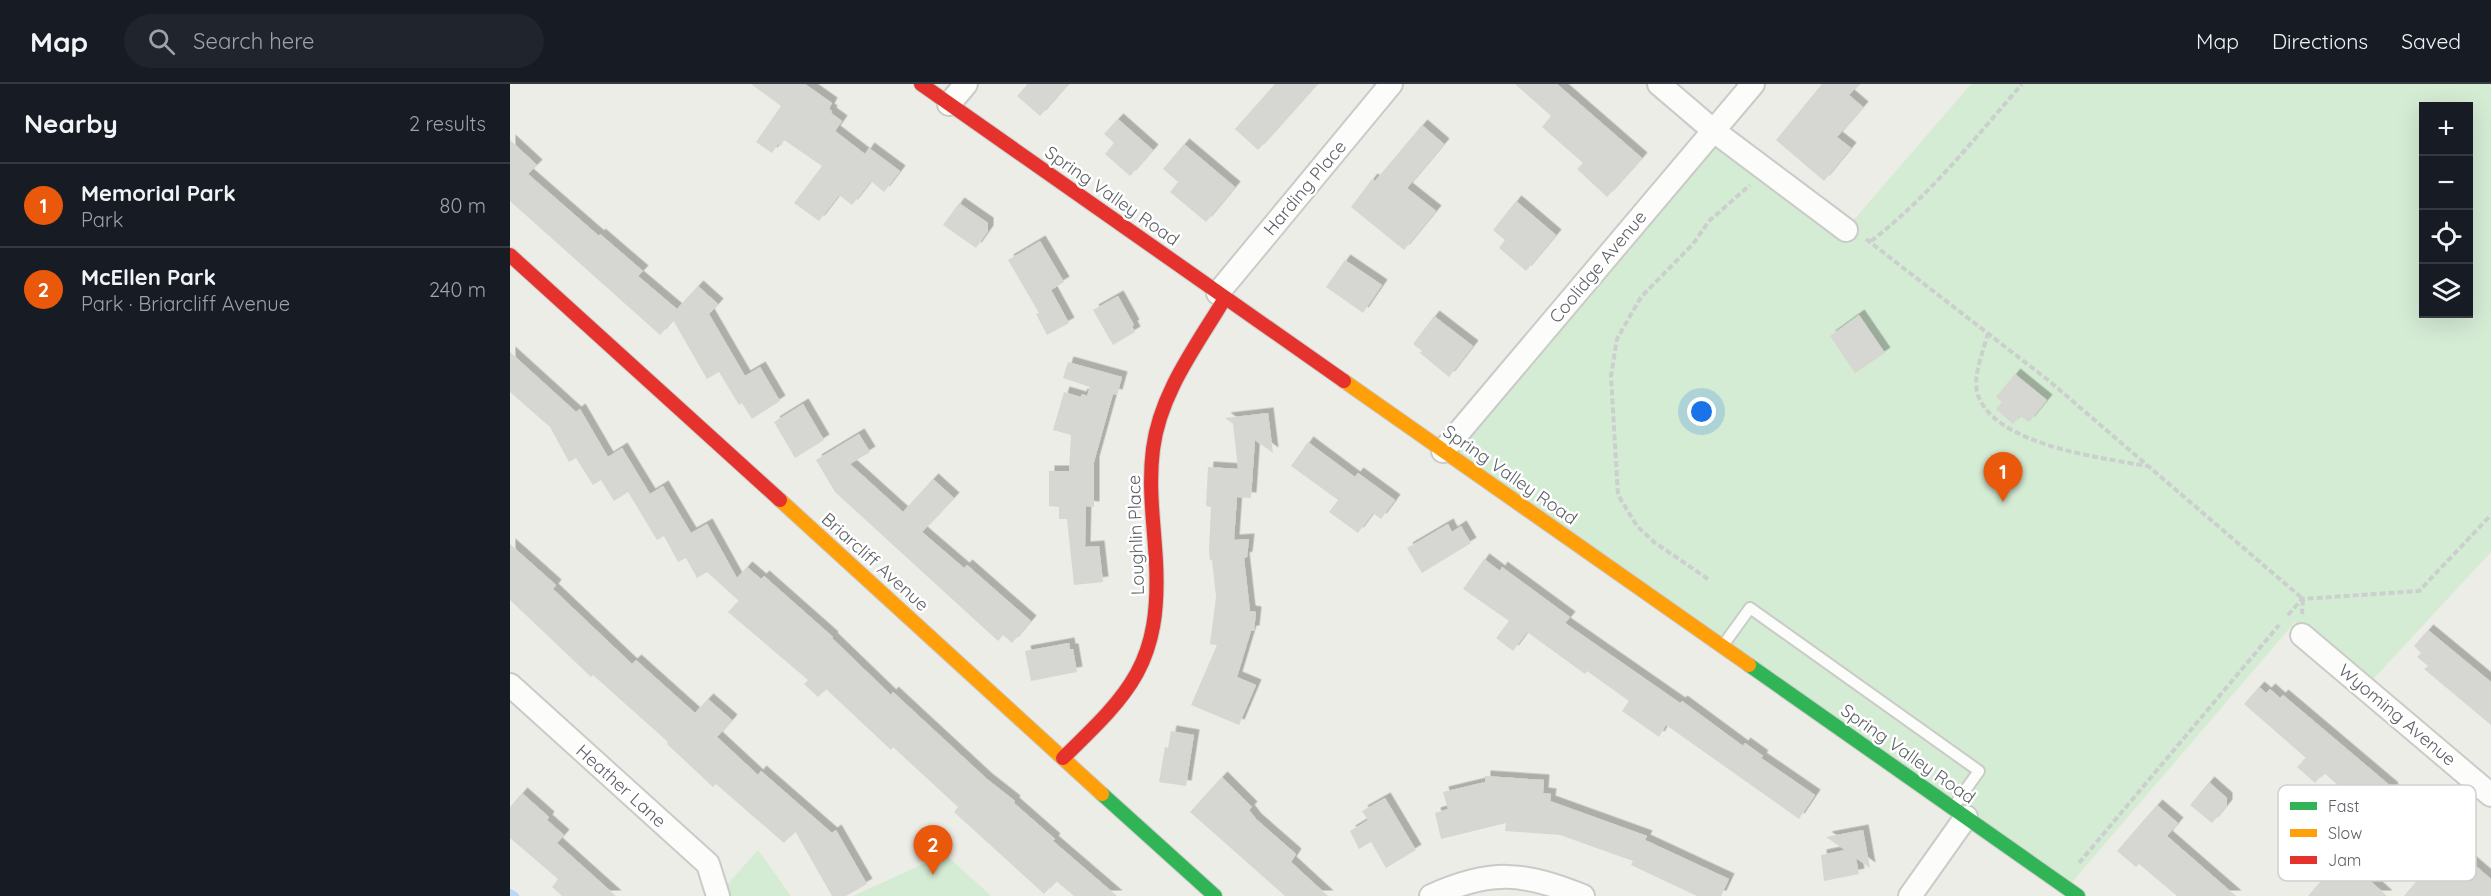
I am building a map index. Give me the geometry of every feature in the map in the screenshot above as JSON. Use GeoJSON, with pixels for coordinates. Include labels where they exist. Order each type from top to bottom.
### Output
{"type":"FeatureCollection","features":[{"type":"Feature","properties":{"kind":"street","name":"Spring Valley Road"},"geometry":{"type":"LineString","coordinates":[[921,84],[2078,896]]}},
{"type":"Feature","properties":{"kind":"street"},"geometry":{"type":"LineString","coordinates":[[949,104],[966,84]]}},
{"type":"Feature","properties":{"kind":"street","name":"Harding Place"},"geometry":{"type":"LineString","coordinates":[[1222,295],[1391,84]]}},
{"type":"Feature","properties":{"kind":"street"},"geometry":{"type":"LineString","coordinates":[[1659,84],[1714,131],[1846,230]]}},
{"type":"Feature","properties":{"kind":"street","name":"Coolidge Avenue"},"geometry":{"type":"LineString","coordinates":[[1443,451],[1753,84]]}},
{"type":"Feature","properties":{"kind":"street","name":"Briarcliff Avenue"},"geometry":{"type":"LineString","coordinates":[[510,255],[1215,896]]}},
{"type":"Feature","properties":{"kind":"street","name":"Loughlin Place"},"geometry":{"type":"LineString","coordinates":[[1063,758],[1121,698],[1138,672],[1151,641],[1157,597],[1150,489],[1153,448],[1163,405],[1222,295]]}},
{"type":"Feature","properties":{"kind":"street","name":"Wyoming Avenue"},"geometry":{"type":"LineString","coordinates":[[2302,636],[2491,795]]}},
{"type":"Feature","properties":{"kind":"street","name":"Heather Lane"},"geometry":{"type":"LineString","coordinates":[[510,685],[708,864],[717,896]]}},
{"type":"Feature","properties":{"kind":"street"},"geometry":{"type":"LineString","coordinates":[[1910,896],[1959,812]]}},
{"type":"Feature","properties":{"kind":"street"},"geometry":{"type":"LineString","coordinates":[[1431,896],[1456,885],[1486,878],[1520,877],[1547,882],[1583,896]]}},
{"type":"Feature","properties":{"kind":"lane"},"geometry":{"type":"LineString","coordinates":[[1722,646],[1750,608],[1979,771],[1959,812]]}},
{"type":"Feature","properties":{"kind":"path"},"geometry":{"type":"LineString","coordinates":[[1871,241],[1902,218],[1931,188],[2022,84]]}},
{"type":"Feature","properties":{"kind":"path"},"geometry":{"type":"LineString","coordinates":[[1708,579],[1654,542],[1637,526],[1618,495],[1611,376],[1617,339],[1641,297],[1693,244],[1709,221],[1726,204],[1740,196],[1765,170]]}},
{"type":"Feature","properties":{"kind":"path"},"geometry":{"type":"LineString","coordinates":[[1846,230],[1871,241],[2048,380],[2301,599],[2420,591],[2491,515]]}},
{"type":"Feature","properties":{"kind":"path"},"geometry":{"type":"LineString","coordinates":[[1988,333],[1978,373],[1977,392],[1989,412],[2020,435],[2062,450],[2148,466]]}},
{"type":"Feature","properties":{"kind":"path"},"geometry":{"type":"LineString","coordinates":[[2301,599],[2302,636]]}},
{"type":"Feature","properties":{"kind":"path"},"geometry":{"type":"LineString","coordinates":[[2061,884],[2301,599]]}},
{"type":"Feature","properties":{"kind":"green space"},"geometry":{"type":"Polygon","coordinates":[[[1971,84],[2491,84],[2491,552],[2365,688],[2295,622],[2067,888],[1443,451],[1714,131],[1845,230],[1971,84]]]}},
{"type":"Feature","properties":{"kind":"green space"},"geometry":{"type":"Polygon","coordinates":[[[758,850],[791,896],[717,896],[758,850]]]}},
{"type":"Feature","properties":{"kind":"green space"},"geometry":{"type":"Polygon","coordinates":[[[945,854],[991,896],[853,896],[945,854]]]}},
{"type":"Feature","properties":{"kind":"building"},"geometry":{"type":"Polygon","coordinates":[[[751,84],[805,84],[832,103],[829,109],[831,113],[842,121],[835,131],[865,154],[869,148],[900,171],[884,192],[871,181],[852,205],[839,195],[819,221],[794,203],[822,166],[784,140],[781,146],[778,144],[772,153],[756,142],[781,106],[751,84]]]}},
{"type":"Feature","properties":{"kind":"building"},"geometry":{"type":"Polygon","coordinates":[[[1028,84],[1068,84],[1040,116],[1017,96],[1028,84]]]}},
{"type":"Feature","properties":{"kind":"building"},"geometry":{"type":"Polygon","coordinates":[[[1275,84],[1317,84],[1258,150],[1235,129],[1275,84]]]}},
{"type":"Feature","properties":{"kind":"building"},"geometry":{"type":"Polygon","coordinates":[[[1515,84],[1557,84],[1642,158],[1607,197],[1577,169],[1583,163],[1542,127],[1551,116],[1515,84]]]}},
{"type":"Feature","properties":{"kind":"building"},"geometry":{"type":"Polygon","coordinates":[[[1822,84],[1859,84],[1849,95],[1863,107],[1837,137],[1851,148],[1824,181],[1776,140],[1822,84]]]}},
{"type":"Feature","properties":{"kind":"building"},"geometry":{"type":"Polygon","coordinates":[[[1118,119],[1153,150],[1130,176],[1105,154],[1114,143],[1104,134],[1118,119]]]}},
{"type":"Feature","properties":{"kind":"building"},"geometry":{"type":"Polygon","coordinates":[[[1422,125],[1444,144],[1407,188],[1436,211],[1404,250],[1351,207],[1372,179],[1375,181],[1422,125]]]}},
{"type":"Feature","properties":{"kind":"building"},"geometry":{"type":"Polygon","coordinates":[[[510,140],[537,165],[528,174],[643,271],[638,276],[677,309],[698,286],[718,304],[709,314],[745,376],[760,367],[780,401],[752,419],[742,403],[739,405],[719,372],[707,379],[673,320],[660,335],[510,201],[510,140]]]}},
{"type":"Feature","properties":{"kind":"building"},"geometry":{"type":"Polygon","coordinates":[[[1184,144],[1235,187],[1206,222],[1170,192],[1178,182],[1163,169],[1184,144]]]}},
{"type":"Feature","properties":{"kind":"building"},"geometry":{"type":"Polygon","coordinates":[[[1516,201],[1556,235],[1526,271],[1499,248],[1505,240],[1493,230],[1516,201]]]}},
{"type":"Feature","properties":{"kind":"building"},"geometry":{"type":"Polygon","coordinates":[[[959,203],[988,223],[988,231],[976,248],[943,225],[959,203]]]}},
{"type":"Feature","properties":{"kind":"building"},"geometry":{"type":"Polygon","coordinates":[[[1040,241],[1064,282],[1051,290],[1069,323],[1047,335],[1036,314],[1039,313],[1008,260],[1040,241]]]}},
{"type":"Feature","properties":{"kind":"building"},"geometry":{"type":"Polygon","coordinates":[[[1345,260],[1382,285],[1363,313],[1326,287],[1345,260]]]}},
{"type":"Feature","properties":{"kind":"building"},"geometry":{"type":"Polygon","coordinates":[[[1118,296],[1134,325],[1132,326],[1135,332],[1113,345],[1093,310],[1118,296]]]}},
{"type":"Feature","properties":{"kind":"building"},"geometry":{"type":"Polygon","coordinates":[[[1859,315],[1885,353],[1855,373],[1830,336],[1859,315]]]}},
{"type":"Feature","properties":{"kind":"building"},"geometry":{"type":"Polygon","coordinates":[[[1434,316],[1473,346],[1449,377],[1420,353],[1422,351],[1413,344],[1434,316]]]}},
{"type":"Feature","properties":{"kind":"building"},"geometry":{"type":"Polygon","coordinates":[[[510,352],[576,412],[580,409],[608,457],[622,448],[650,494],[663,486],[691,533],[707,524],[737,578],[747,567],[761,579],[764,576],[833,637],[891,695],[893,692],[987,779],[1015,801],[1014,803],[1055,839],[1053,841],[1117,896],[1074,896],[1056,881],[1044,894],[954,812],[958,807],[893,747],[891,750],[826,689],[818,697],[804,684],[808,680],[728,612],[739,601],[707,572],[697,578],[686,558],[678,562],[664,536],[657,540],[628,492],[614,501],[601,480],[593,485],[576,458],[569,462],[550,427],[510,392],[510,352]]]}},
{"type":"Feature","properties":{"kind":"building"},"geometry":{"type":"Polygon","coordinates":[[[1068,362],[1122,377],[1117,395],[1113,394],[1094,462],[1094,507],[1086,506],[1085,547],[1099,546],[1103,582],[1074,585],[1067,519],[1059,519],[1059,507],[1049,506],[1049,471],[1069,471],[1071,435],[1053,430],[1064,392],[1081,397],[1082,394],[1087,396],[1090,387],[1063,378],[1068,362]]]}},
{"type":"Feature","properties":{"kind":"building"},"geometry":{"type":"Polygon","coordinates":[[[2015,374],[2047,400],[2029,422],[2020,416],[2013,424],[1996,409],[2002,402],[1996,397],[2015,374]]]}},
{"type":"Feature","properties":{"kind":"building"},"geometry":{"type":"Polygon","coordinates":[[[803,404],[824,440],[795,458],[774,422],[803,404]]]}},
{"type":"Feature","properties":{"kind":"building"},"geometry":{"type":"Polygon","coordinates":[[[1268,413],[1273,453],[1255,440],[1251,498],[1237,497],[1234,540],[1249,539],[1247,557],[1244,558],[1250,611],[1256,612],[1254,631],[1251,631],[1237,677],[1256,685],[1239,725],[1191,705],[1217,645],[1210,644],[1216,597],[1209,550],[1211,507],[1206,506],[1208,467],[1238,469],[1233,424],[1225,418],[1268,413]]]}},
{"type":"Feature","properties":{"kind":"building"},"geometry":{"type":"Polygon","coordinates":[[[859,434],[870,452],[850,464],[903,512],[933,479],[954,498],[922,532],[964,568],[967,565],[1031,621],[1012,643],[1003,635],[998,641],[835,492],[816,460],[859,434]]]}},
{"type":"Feature","properties":{"kind":"building"},"geometry":{"type":"Polygon","coordinates":[[[1308,442],[1355,477],[1358,473],[1395,500],[1381,519],[1373,513],[1358,533],[1329,512],[1338,500],[1291,466],[1308,442]]]}},
{"type":"Feature","properties":{"kind":"building"},"geometry":{"type":"Polygon","coordinates":[[[1448,524],[1452,532],[1461,526],[1471,543],[1422,573],[1407,548],[1448,524]]]}},
{"type":"Feature","properties":{"kind":"building"},"geometry":{"type":"Polygon","coordinates":[[[510,544],[556,585],[553,589],[632,664],[636,660],[695,713],[708,699],[732,720],[717,737],[758,775],[761,771],[832,833],[836,830],[867,884],[846,896],[832,896],[795,831],[784,843],[716,784],[713,787],[667,744],[668,742],[593,675],[591,677],[510,600],[510,544]]]}},
{"type":"Feature","properties":{"kind":"building"},"geometry":{"type":"Polygon","coordinates":[[[1484,559],[1500,571],[1502,567],[1570,617],[1565,623],[1680,703],[1682,701],[1743,746],[1745,743],[1763,756],[1761,758],[1815,795],[1799,819],[1666,725],[1659,737],[1622,711],[1629,701],[1587,671],[1585,674],[1527,632],[1513,651],[1496,638],[1509,621],[1463,589],[1484,559]]]}},
{"type":"Feature","properties":{"kind":"building"},"geometry":{"type":"Polygon","coordinates":[[[2428,630],[2491,682],[2491,725],[2424,669],[2428,666],[2417,657],[2421,653],[2414,646],[2428,630]]]}},
{"type":"Feature","properties":{"kind":"building"},"geometry":{"type":"Polygon","coordinates":[[[1069,643],[1070,649],[1073,649],[1077,672],[1031,681],[1025,651],[1069,643]]]}},
{"type":"Feature","properties":{"kind":"building"},"geometry":{"type":"Polygon","coordinates":[[[2259,687],[2266,693],[2270,689],[2280,698],[2283,695],[2389,785],[2338,785],[2324,773],[2315,783],[2297,767],[2306,758],[2244,704],[2259,687]]]}},
{"type":"Feature","properties":{"kind":"building"},"geometry":{"type":"Polygon","coordinates":[[[1171,731],[1194,735],[1186,786],[1159,782],[1165,747],[1168,748],[1171,731]]]}},
{"type":"Feature","properties":{"kind":"building"},"geometry":{"type":"Polygon","coordinates":[[[1485,776],[1544,780],[1543,793],[1551,794],[1550,801],[1647,836],[1645,840],[1729,879],[1721,896],[1697,896],[1631,865],[1633,861],[1560,835],[1505,831],[1506,823],[1441,839],[1435,813],[1448,809],[1443,792],[1485,782],[1485,776]]]}},
{"type":"Feature","properties":{"kind":"building"},"geometry":{"type":"Polygon","coordinates":[[[1222,777],[1252,807],[1249,810],[1256,819],[1296,854],[1291,862],[1328,896],[1285,896],[1190,812],[1222,777]]]}},
{"type":"Feature","properties":{"kind":"building"},"geometry":{"type":"Polygon","coordinates":[[[2209,782],[2227,798],[2227,805],[2212,823],[2190,805],[2209,782]]]}},
{"type":"Feature","properties":{"kind":"building"},"geometry":{"type":"Polygon","coordinates":[[[522,793],[549,817],[547,820],[564,835],[557,843],[616,896],[562,896],[552,887],[558,879],[510,838],[510,807],[522,793]]]}},
{"type":"Feature","properties":{"kind":"building"},"geometry":{"type":"Polygon","coordinates":[[[1385,798],[1416,850],[1386,868],[1371,842],[1359,849],[1350,831],[1368,820],[1362,811],[1385,798]]]}},
{"type":"Feature","properties":{"kind":"building"},"geometry":{"type":"Polygon","coordinates":[[[2157,805],[2178,823],[2167,836],[2236,896],[2177,896],[2139,864],[2136,867],[2117,851],[2157,805]]]}},
{"type":"Feature","properties":{"kind":"building"},"geometry":{"type":"Polygon","coordinates":[[[1863,830],[1870,868],[1856,858],[1859,874],[1824,881],[1821,855],[1845,850],[1826,837],[1863,830]]]}},
{"type":"Feature","properties":{"kind":"building"},"geometry":{"type":"Polygon","coordinates":[[[2476,866],[2491,879],[2491,896],[2404,896],[2417,881],[2476,881],[2476,866]]]}},
{"type":"Feature","properties":{"kind":"building"},"geometry":{"type":"Polygon","coordinates":[[[2321,881],[2370,881],[2387,896],[2308,896],[2321,881]]]}},
{"type":"Feature","properties":{"kind":"waterway"},"geometry":{"type":"LineString","coordinates":[[510,893],[515,896]]}},
{"type":"Feature","properties":{"kind":"traffic: fast"},"geometry":{"type":"LineString","coordinates":[[1749,665],[2078,896]]}},
{"type":"Feature","properties":{"kind":"traffic: fast"},"geometry":{"type":"LineString","coordinates":[[1102,794],[1215,896]]}},
{"type":"Feature","properties":{"kind":"traffic: slow"},"geometry":{"type":"LineString","coordinates":[[1344,381],[1749,665]]}},
{"type":"Feature","properties":{"kind":"traffic: slow"},"geometry":{"type":"LineString","coordinates":[[780,500],[1102,794]]}},
{"type":"Feature","properties":{"kind":"traffic: jam"},"geometry":{"type":"LineString","coordinates":[[921,84],[1344,381]]}},
{"type":"Feature","properties":{"kind":"traffic: jam"},"geometry":{"type":"LineString","coordinates":[[510,255],[780,500]]}},
{"type":"Feature","properties":{"kind":"traffic: jam"},"geometry":{"type":"LineString","coordinates":[[1063,758],[1124,694],[1147,651],[1153,626],[1156,597],[1151,477],[1157,428],[1171,389],[1225,298]]}},
{"type":"Feature","properties":{"kind":"place","name":"Memorial Park"},"geometry":{"type":"Point","coordinates":[2003,502]}},
{"type":"Feature","properties":{"kind":"place","name":"McEllen Park"},"geometry":{"type":"Point","coordinates":[933,875]}}]}
